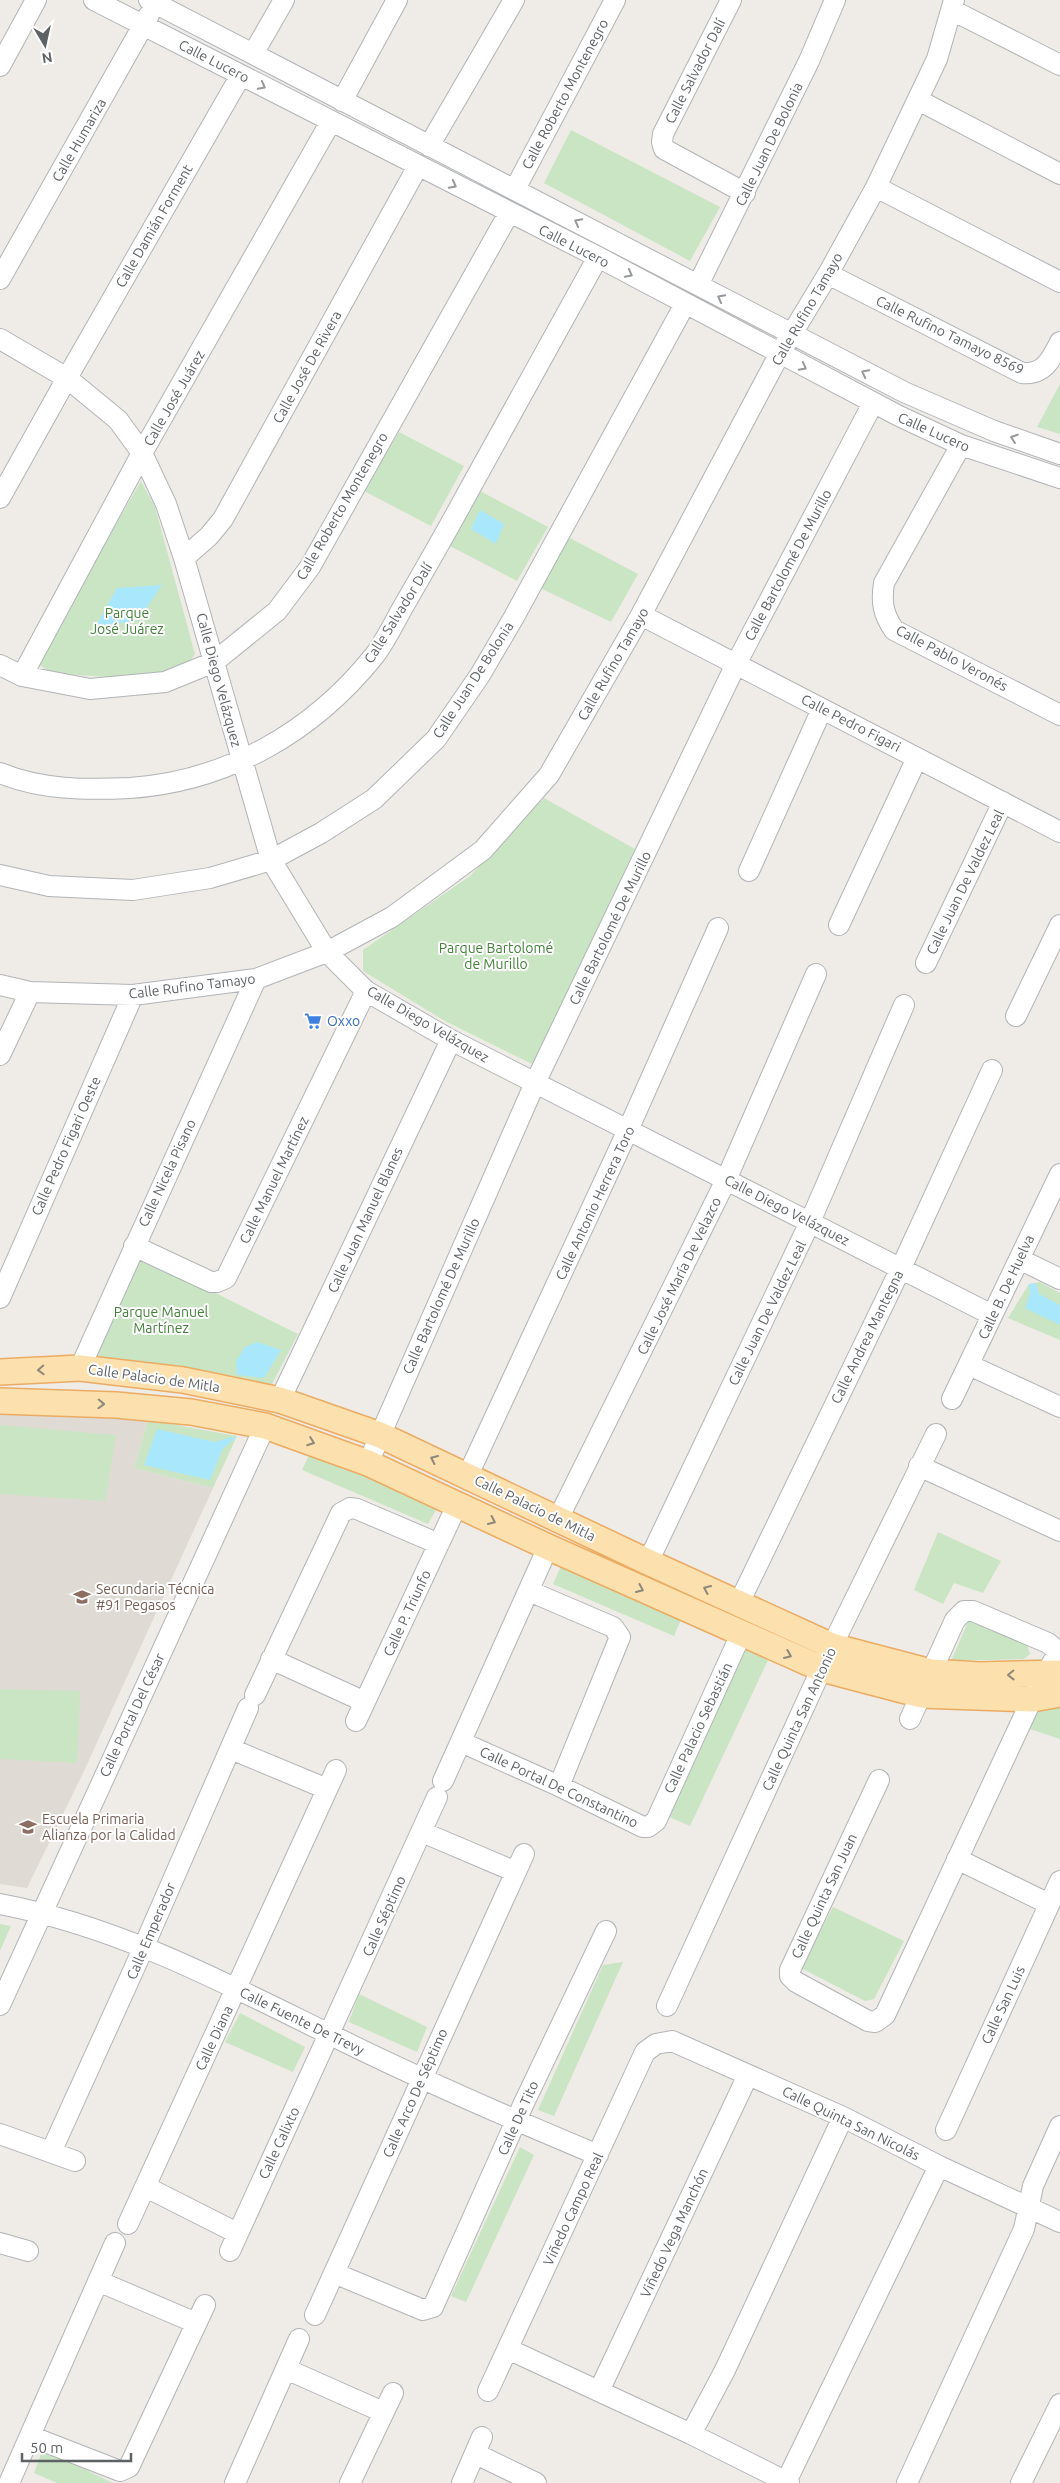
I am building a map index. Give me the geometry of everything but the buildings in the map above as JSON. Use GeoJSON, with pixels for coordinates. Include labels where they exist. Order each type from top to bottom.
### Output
{"type":"FeatureCollection","features":[{"type":"Feature","properties":{"kind":"main road","name":"Calle Palacio de Mitla"},"geometry":{"type":"LineString","coordinates":[[0,1372],[80,1368],[183,1380],[280,1400],[380,1435],[468,1475],[648,1562],[832,1646],[931,1672],[1056,1680]]}},
{"type":"Feature","properties":{"kind":"main road","name":"Calle Palacio de Mitla"},"geometry":{"type":"LineString","coordinates":[[0,1401],[116,1405],[191,1412],[265,1426],[368,1463],[548,1547],[822,1669],[921,1695],[1032,1699],[1056,1680]]}},
{"type":"Feature","properties":{"kind":"street"},"geometry":{"type":"LineString","coordinates":[[0,66],[36,0]]}},
{"type":"Feature","properties":{"kind":"street","name":"Calle Lucero"},"geometry":{"type":"LineString","coordinates":[[94,0],[330,123],[598,257],[779,355],[873,403],[962,445],[1060,478]]}},
{"type":"Feature","properties":{"kind":"street"},"geometry":{"type":"LineString","coordinates":[[253,54],[284,0]]}},
{"type":"Feature","properties":{"kind":"street"},"geometry":{"type":"LineString","coordinates":[[342,101],[397,0]]}},
{"type":"Feature","properties":{"kind":"street"},"geometry":{"type":"LineString","coordinates":[[429,146],[514,0]]}},
{"type":"Feature","properties":{"kind":"street","name":"Calle Roberto Montenegro"},"geometry":{"type":"LineString","coordinates":[[514,189],[615,0]]}},
{"type":"Feature","properties":{"kind":"street","name":"Calle Salvador Dalí"},"geometry":{"type":"LineString","coordinates":[[731,0],[664,134],[662,142],[664,150],[745,193]]}},
{"type":"Feature","properties":{"kind":"street","name":"Calle Juan De Bolonia"},"geometry":{"type":"LineString","coordinates":[[698,285],[809,61],[835,0]]}},
{"type":"Feature","properties":{"kind":"street","name":"Calle Lucero"},"geometry":{"type":"LineString","coordinates":[[153,1],[791,335],[934,407],[994,431],[1060,454]]}},
{"type":"Feature","properties":{"kind":"street","name":"Calle Humariza"},"geometry":{"type":"LineString","coordinates":[[0,278],[144,25],[153,1]]}},
{"type":"Feature","properties":{"kind":"street"},"geometry":{"type":"LineString","coordinates":[[953,5],[1060,65]]}},
{"type":"Feature","properties":{"kind":"street","name":"Calle Rufino Tamayo"},"geometry":{"type":"LineString","coordinates":[[0,985],[30,992],[133,995],[256,979],[328,952],[392,917],[483,850],[549,775],[641,615],[779,355],[828,274],[876,187],[937,59],[953,5]]}},
{"type":"Feature","properties":{"kind":"street","name":"Calle Damián Forment"},"geometry":{"type":"LineString","coordinates":[[0,498],[241,75]]}},
{"type":"Feature","properties":{"kind":"street"},"geometry":{"type":"LineString","coordinates":[[918,100],[1060,174]]}},
{"type":"Feature","properties":{"kind":"street","name":"Calle José Juárez"},"geometry":{"type":"LineString","coordinates":[[22,676],[142,453],[330,123]]}},
{"type":"Feature","properties":{"kind":"street","name":"Calle José De Rivera"},"geometry":{"type":"LineString","coordinates":[[184,558],[209,536],[223,519],[418,166]]}},
{"type":"Feature","properties":{"kind":"street"},"geometry":{"type":"LineString","coordinates":[[876,187],[1060,282]]}},
{"type":"Feature","properties":{"kind":"street","name":"Calle Roberto Montenegro"},"geometry":{"type":"LineString","coordinates":[[0,665],[22,676],[90,689],[165,682],[214,662],[277,611],[310,567],[509,213]]}},
{"type":"Feature","properties":{"kind":"street","name":"Calle Salvador Dalí"},"geometry":{"type":"LineString","coordinates":[[0,773],[18,781],[85,790],[151,786],[192,779],[241,762],[293,733],[332,703],[375,655],[431,559],[598,257]]}},
{"type":"Feature","properties":{"kind":"street","name":"Calle Rufino Tamayo 8569"},"geometry":{"type":"LineString","coordinates":[[828,274],[1022,373],[1038,372],[1045,368],[1060,342]]}},
{"type":"Feature","properties":{"kind":"street","name":"Calle Juan De Bolonia"},"geometry":{"type":"LineString","coordinates":[[0,875],[49,886],[133,890],[210,878],[271,860],[321,833],[374,799],[436,739],[480,675],[514,617],[684,304]]}},
{"type":"Feature","properties":{"kind":"street","name":"Calle Diego Velázquez"},"geometry":{"type":"LineString","coordinates":[[0,339],[67,378],[118,420],[142,453],[166,504],[184,558],[241,762],[271,860],[328,952],[366,991],[451,1040],[992,1315]]}},
{"type":"Feature","properties":{"kind":"street","name":"Calle Bartolomé De Murillo"},"geometry":{"type":"LineString","coordinates":[[368,1463],[535,1083],[736,664],[873,403]]}},
{"type":"Feature","properties":{"kind":"street","name":"Calle Pablo Veronés"},"geometry":{"type":"LineString","coordinates":[[962,445],[884,583],[882,597],[885,616],[894,630],[1060,714]]}},
{"type":"Feature","properties":{"kind":"street","name":"Calle Pedro Figari"},"geometry":{"type":"LineString","coordinates":[[641,615],[1060,832]]}},
{"type":"Feature","properties":{"kind":"street"},"geometry":{"type":"LineString","coordinates":[[749,871],[822,709]]}},
{"type":"Feature","properties":{"kind":"street"},"geometry":{"type":"LineString","coordinates":[[839,925],[917,758]]}},
{"type":"Feature","properties":{"kind":"street","name":"Calle Juan De Valdez Leal"},"geometry":{"type":"LineString","coordinates":[[926,963],[1003,802]]}},
{"type":"Feature","properties":{"kind":"street"},"geometry":{"type":"LineString","coordinates":[[1016,1016],[1060,925]]}},
{"type":"Feature","properties":{"kind":"street","name":"Calle Antonio Herrera Toro"},"geometry":{"type":"LineString","coordinates":[[468,1475],[628,1130],[718,928]]}},
{"type":"Feature","properties":{"kind":"street","name":"Calle José María De Velazco"},"geometry":{"type":"LineString","coordinates":[[558,1519],[726,1180],[816,974]]}},
{"type":"Feature","properties":{"kind":"street","name":"Calle Nicela Pisano"},"geometry":{"type":"LineString","coordinates":[[80,1368],[256,979]]}},
{"type":"Feature","properties":{"kind":"street","name":"Calle Manuel Martínez"},"geometry":{"type":"LineString","coordinates":[[134,1246],[211,1282],[217,1282],[226,1278],[366,991]]}},
{"type":"Feature","properties":{"kind":"street"},"geometry":{"type":"LineString","coordinates":[[0,1055],[30,992]]}},
{"type":"Feature","properties":{"kind":"street","name":"Calle Pedro Figari Oeste"},"geometry":{"type":"LineString","coordinates":[[0,1298],[133,995]]}},
{"type":"Feature","properties":{"kind":"street","name":"Calle Juan De Valdez Leal"},"geometry":{"type":"LineString","coordinates":[[648,1562],[810,1222],[904,1005]]}},
{"type":"Feature","properties":{"kind":"street","name":"Calle Juan Manuel Blanes"},"geometry":{"type":"LineString","coordinates":[[280,1400],[451,1040]]}},
{"type":"Feature","properties":{"kind":"street","name":"Calle Andrea Mantegna"},"geometry":{"type":"LineString","coordinates":[[739,1603],[901,1268],[992,1070]]}},
{"type":"Feature","properties":{"kind":"street","name":"Calle B. De Huelva"},"geometry":{"type":"LineString","coordinates":[[952,1399],[1060,1174]]}},
{"type":"Feature","properties":{"kind":"street"},"geometry":{"type":"LineString","coordinates":[[1019,1259],[1060,1279]]}},
{"type":"Feature","properties":{"kind":"street"},"geometry":{"type":"LineString","coordinates":[[969,1365],[1060,1407]]}},
{"type":"Feature","properties":{"kind":"street","name":"Calle Portal Del César"},"geometry":{"type":"LineString","coordinates":[[0,2005],[265,1426]]}},
{"type":"Feature","properties":{"kind":"street","name":"Calle Quinta San Antonio"},"geometry":{"type":"LineString","coordinates":[[667,2006],[832,1646],[936,1434]]}},
{"type":"Feature","properties":{"kind":"street"},"geometry":{"type":"LineString","coordinates":[[919,1466],[1060,1531]]}},
{"type":"Feature","properties":{"kind":"street","name":"Calle P. Triunfo"},"geometry":{"type":"LineString","coordinates":[[356,1721],[457,1505]]}},
{"type":"Feature","properties":{"kind":"street","name":"Calle Emperador"},"geometry":{"type":"LineString","coordinates":[[51,2152],[251,1702],[341,1513],[350,1508],[358,1509],[439,1544]]}},
{"type":"Feature","properties":{"kind":"street","name":"Calle Séptimo"},"geometry":{"type":"LineString","coordinates":[[330,2035],[548,1547]]}},
{"type":"Feature","properties":{"kind":"street"},"geometry":{"type":"LineString","coordinates":[[529,1591],[613,1627],[620,1637],[559,1786]]}},
{"type":"Feature","properties":{"kind":"street"},"geometry":{"type":"LineString","coordinates":[[910,1719],[955,1620],[964,1611],[973,1611],[1053,1646],[1056,1656],[1056,1680]]}},
{"type":"Feature","properties":{"kind":"street","name":"Calle Palacio Sebastián"},"geometry":{"type":"LineString","coordinates":[[656,1821],[741,1634]]}},
{"type":"Feature","properties":{"kind":"street"},"geometry":{"type":"LineString","coordinates":[[271,1659],[365,1702]]}},
{"type":"Feature","properties":{"kind":"street","name":"Calle Quinta San Juan"},"geometry":{"type":"LineString","coordinates":[[879,1780],[790,1970],[793,1980],[868,2021],[880,2020],[1032,1699]]}},
{"type":"Feature","properties":{"kind":"street","name":"Calle Portal De Constantino"},"geometry":{"type":"LineString","coordinates":[[461,1742],[643,1826],[648,1827],[656,1821]]}},
{"type":"Feature","properties":{"kind":"street"},"geometry":{"type":"LineString","coordinates":[[231,1749],[327,1789]]}},
{"type":"Feature","properties":{"kind":"street","name":"Calle Diana"},"geometry":{"type":"LineString","coordinates":[[128,2224],[336,1770]]}},
{"type":"Feature","properties":{"kind":"street","name":"Calle Arco De Séptimo"},"geometry":{"type":"LineString","coordinates":[[315,2315],[520,1863],[422,1832]]}},
{"type":"Feature","properties":{"kind":"street"},"geometry":{"type":"LineString","coordinates":[[957,1859],[1049,1904]]}},
{"type":"Feature","properties":{"kind":"street","name":"Calle San Luis"},"geometry":{"type":"LineString","coordinates":[[946,2130],[1060,1881]]}},
{"type":"Feature","properties":{"kind":"street","name":"Calle Fuente De Trevy"},"geometry":{"type":"LineString","coordinates":[[0,1904],[42,1911],[144,1946],[236,1988],[421,2078],[598,2155]]}},
{"type":"Feature","properties":{"kind":"street","name":"Calle De Tito"},"geometry":{"type":"LineString","coordinates":[[334,2273],[423,2310],[433,2307],[606,1931]]}},
{"type":"Feature","properties":{"kind":"street","name":"Calle Calixto"},"geometry":{"type":"LineString","coordinates":[[230,2251],[330,2035]]}},
{"type":"Feature","properties":{"kind":"street","name":"Calle Quinta San Nicolás"},"geometry":{"type":"LineString","coordinates":[[672,2041],[843,2117],[939,2166],[1060,2222]]}},
{"type":"Feature","properties":{"kind":"street","name":"Viñedo Campo Real"},"geometry":{"type":"LineString","coordinates":[[488,2392],[645,2052],[656,2044],[672,2041]]}},
{"type":"Feature","properties":{"kind":"street","name":"Viñedo Vega Manchón"},"geometry":{"type":"LineString","coordinates":[[599,2391],[748,2075]]}},
{"type":"Feature","properties":{"kind":"street"},"geometry":{"type":"LineString","coordinates":[[690,2434],[725,2370],[843,2117]]}},
{"type":"Feature","properties":{"kind":"street"},"geometry":{"type":"LineString","coordinates":[[908,2483],[1024,2229],[1033,2186],[1060,2126]]}},
{"type":"Feature","properties":{"kind":"street"},"geometry":{"type":"LineString","coordinates":[[0,2134],[74,2161]]}},
{"type":"Feature","properties":{"kind":"street"},"geometry":{"type":"LineString","coordinates":[[508,2349],[788,2482],[939,2166]]}},
{"type":"Feature","properties":{"kind":"street"},"geometry":{"type":"LineString","coordinates":[[146,2187],[237,2233]]}},
{"type":"Feature","properties":{"kind":"street"},"geometry":{"type":"LineString","coordinates":[[9,2483],[114,2243]]}},
{"type":"Feature","properties":{"kind":"street"},"geometry":{"type":"LineString","coordinates":[[1,2246],[28,2251]]}},
{"type":"Feature","properties":{"kind":"street"},"geometry":{"type":"LineString","coordinates":[[98,2281],[196,2323]]}},
{"type":"Feature","properties":{"kind":"street"},"geometry":{"type":"LineString","coordinates":[[30,2436],[120,2471],[125,2470],[129,2467],[205,2305]]}},
{"type":"Feature","properties":{"kind":"street"},"geometry":{"type":"LineString","coordinates":[[234,2483],[300,2339]]}},
{"type":"Feature","properties":{"kind":"street"},"geometry":{"type":"LineString","coordinates":[[286,2369],[384,2412]]}},
{"type":"Feature","properties":{"kind":"street"},"geometry":{"type":"LineString","coordinates":[[350,2483],[393,2393]]}},
{"type":"Feature","properties":{"kind":"street"},"geometry":{"type":"LineString","coordinates":[[1021,2483],[1060,2404]]}},
{"type":"Feature","properties":{"kind":"street"},"geometry":{"type":"LineString","coordinates":[[462,2483],[479,2445],[536,2483]]}},
{"type":"Feature","properties":{"kind":"shaded area","name":"Secundaria Técnica #91 Pegasos"},"geometry":{"type":"Polygon","coordinates":[[[0,1413],[148,1420],[134,1468],[213,1488],[84,1771],[27,1888],[0,1884],[0,1413]]]}},
{"type":"Feature","properties":{"kind":"green space"},"geometry":{"type":"Polygon","coordinates":[[[571,130],[720,207],[690,261],[544,183],[571,130]]]}},
{"type":"Feature","properties":{"kind":"green space"},"geometry":{"type":"Polygon","coordinates":[[[1060,384],[1060,434],[1037,427],[1060,384]]]}},
{"type":"Feature","properties":{"kind":"green space"},"geometry":{"type":"Polygon","coordinates":[[[399,432],[464,466],[431,526],[364,491],[399,432]]]}},
{"type":"Feature","properties":{"kind":"green space","name":"Parque José Juárez"},"geometry":{"type":"Polygon","coordinates":[[[141,481],[155,507],[195,654],[186,666],[131,679],[53,673],[36,663],[141,481]]]}},
{"type":"Feature","properties":{"kind":"green space"},"geometry":{"type":"Polygon","coordinates":[[[480,491],[548,527],[517,581],[448,545],[480,491]]]}},
{"type":"Feature","properties":{"kind":"green space"},"geometry":{"type":"Polygon","coordinates":[[[568,537],[638,574],[611,622],[540,588],[568,537]]]}},
{"type":"Feature","properties":{"kind":"green space","name":"Parque Bartolomé de Murillo"},"geometry":{"type":"Polygon","coordinates":[[[544,798],[635,849],[534,1065],[445,1021],[363,971],[363,950],[470,876],[544,798]]]}},
{"type":"Feature","properties":{"kind":"green space","name":"Parque Manuel Martínez"},"geometry":{"type":"Polygon","coordinates":[[[137,1254],[298,1334],[269,1390],[90,1358],[137,1254]]]}},
{"type":"Feature","properties":{"kind":"green space"},"geometry":{"type":"Polygon","coordinates":[[[1040,1282],[1060,1293],[1060,1340],[1008,1318],[1029,1284],[1040,1282]]]}},
{"type":"Feature","properties":{"kind":"green space"},"geometry":{"type":"Polygon","coordinates":[[[148,1420],[237,1436],[213,1488],[134,1468],[148,1420]]]}},
{"type":"Feature","properties":{"kind":"green space"},"geometry":{"type":"Polygon","coordinates":[[[0,1425],[116,1435],[105,1501],[0,1494],[0,1425]]]}},
{"type":"Feature","properties":{"kind":"green space"},"geometry":{"type":"Polygon","coordinates":[[[312,1449],[438,1506],[428,1524],[302,1470],[312,1449]]]}},
{"type":"Feature","properties":{"kind":"green space"},"geometry":{"type":"Polygon","coordinates":[[[938,1532],[1001,1561],[983,1593],[954,1583],[943,1604],[914,1590],[938,1532]]]}},
{"type":"Feature","properties":{"kind":"green space"},"geometry":{"type":"Polygon","coordinates":[[[562,1564],[682,1617],[674,1636],[553,1584],[562,1564]]]}},
{"type":"Feature","properties":{"kind":"green space"},"geometry":{"type":"Polygon","coordinates":[[[979,1620],[1027,1645],[1030,1654],[1024,1659],[951,1661],[968,1622],[979,1620]]]}},
{"type":"Feature","properties":{"kind":"green space"},"geometry":{"type":"Polygon","coordinates":[[[741,1646],[768,1660],[690,1826],[667,1816],[741,1646]]]}},
{"type":"Feature","properties":{"kind":"green space"},"geometry":{"type":"Polygon","coordinates":[[[0,1689],[80,1691],[77,1763],[0,1759],[0,1689]]]}},
{"type":"Feature","properties":{"kind":"green space"},"geometry":{"type":"Polygon","coordinates":[[[1060,1707],[1060,1739],[1027,1728],[1038,1709],[1060,1707]]]}},
{"type":"Feature","properties":{"kind":"green space"},"geometry":{"type":"Polygon","coordinates":[[[833,1907],[904,1941],[874,1999],[865,2001],[803,1969],[803,1964],[833,1907]]]}},
{"type":"Feature","properties":{"kind":"green space"},"geometry":{"type":"Polygon","coordinates":[[[0,1924],[11,1926],[0,1951],[0,1924]]]}},
{"type":"Feature","properties":{"kind":"green space"},"geometry":{"type":"Polygon","coordinates":[[[623,1962],[554,2116],[538,2110],[603,1965],[623,1962]]]}},
{"type":"Feature","properties":{"kind":"green space"},"geometry":{"type":"Polygon","coordinates":[[[359,1994],[427,2027],[417,2052],[349,2022],[359,1994]]]}},
{"type":"Feature","properties":{"kind":"green space"},"geometry":{"type":"Polygon","coordinates":[[[240,2013],[305,2047],[293,2072],[225,2042],[240,2013]]]}},
{"type":"Feature","properties":{"kind":"green space"},"geometry":{"type":"Polygon","coordinates":[[[520,2147],[534,2155],[466,2302],[451,2296],[520,2147]]]}},
{"type":"Feature","properties":{"kind":"green space"},"geometry":{"type":"Polygon","coordinates":[[[43,2449],[113,2483],[57,2483],[34,2473],[43,2449]]]}},
{"type":"Feature","properties":{"kind":"water"},"geometry":{"type":"Polygon","coordinates":[[[480,510],[504,524],[496,544],[471,529],[480,510]]]}},
{"type":"Feature","properties":{"kind":"water"},"geometry":{"type":"Polygon","coordinates":[[[162,585],[138,620],[95,628],[117,588],[162,585]]]}},
{"type":"Feature","properties":{"kind":"water"},"geometry":{"type":"Polygon","coordinates":[[[1036,1283],[1039,1294],[1060,1305],[1060,1325],[1025,1308],[1030,1294],[1029,1284],[1036,1283]]]}},
{"type":"Feature","properties":{"kind":"water"},"geometry":{"type":"Polygon","coordinates":[[[257,1342],[281,1350],[264,1378],[237,1375],[236,1361],[245,1347],[257,1342]]]}},
{"type":"Feature","properties":{"kind":"water"},"geometry":{"type":"Polygon","coordinates":[[[157,1429],[214,1442],[237,1436],[222,1450],[210,1480],[144,1465],[157,1429]]]}},
{"type":"Feature","properties":{"kind":"place","name":"Oxxo"},"geometry":{"type":"Point","coordinates":[313,1021]}},
{"type":"Feature","properties":{"kind":"place","name":"Secundaria Técnica #91 Pegasos"},"geometry":{"type":"Point","coordinates":[82,1597]}},
{"type":"Feature","properties":{"kind":"place","name":"Escuela Primaria Alianza por la Calidad"},"geometry":{"type":"Point","coordinates":[28,1827]}}]}
